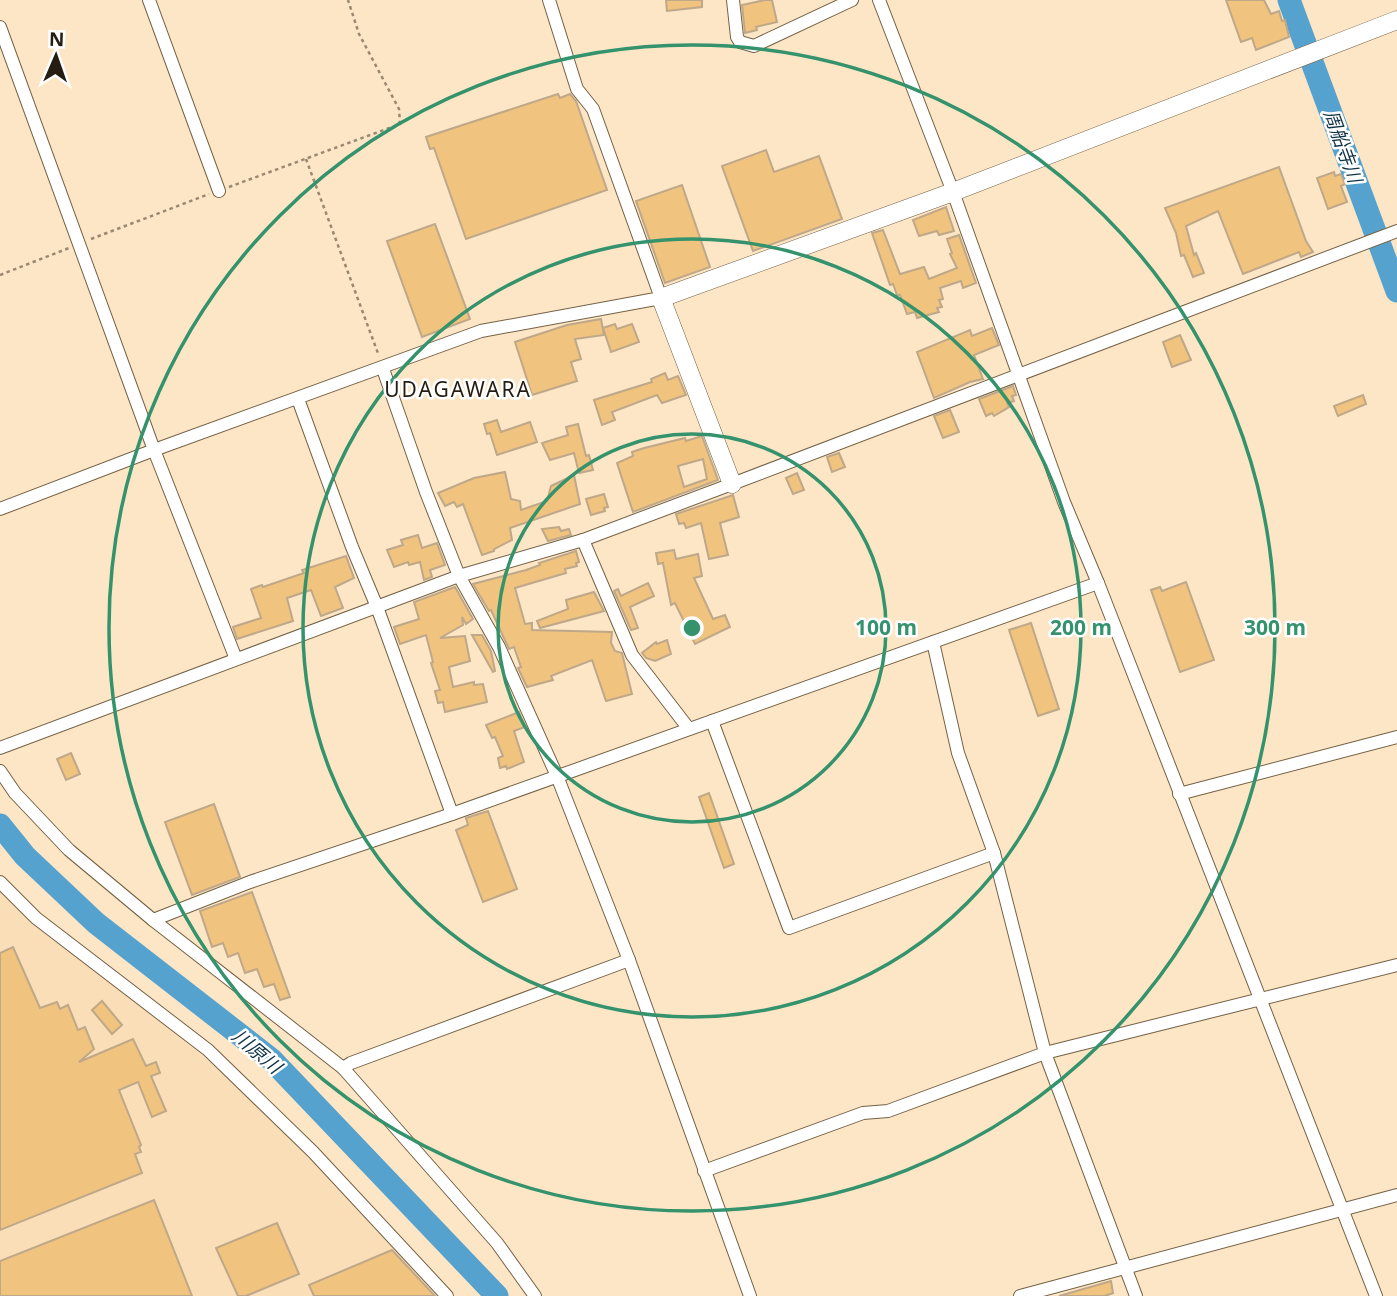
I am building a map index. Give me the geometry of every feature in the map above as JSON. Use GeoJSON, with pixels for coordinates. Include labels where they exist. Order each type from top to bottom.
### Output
{"type":"FeatureCollection","features":[{"type":"Feature","properties":{"kind":"street"},"geometry":{"type":"LineString","coordinates":[[149,0],[219,191]]}},
{"type":"Feature","properties":{"kind":"street"},"geometry":{"type":"LineString","coordinates":[[549,0],[578,89],[593,109],[732,485]]}},
{"type":"Feature","properties":{"kind":"street"},"geometry":{"type":"LineString","coordinates":[[733,0],[737,37],[740,42],[754,46],[852,0]]}},
{"type":"Feature","properties":{"kind":"street"},"geometry":{"type":"LineString","coordinates":[[879,0],[953,192],[1064,502],[1376,1296]]}},
{"type":"Feature","properties":{"kind":"street"},"geometry":{"type":"LineString","coordinates":[[0,509],[481,331],[661,298],[953,192],[1397,20]]}},
{"type":"Feature","properties":{"kind":"street"},"geometry":{"type":"LineString","coordinates":[[0,27],[154,450],[236,659]]}},
{"type":"Feature","properties":{"kind":"street"},"geometry":{"type":"LineString","coordinates":[[0,748],[459,576],[583,540],[732,485],[1397,230]]}},
{"type":"Feature","properties":{"kind":"street"},"geometry":{"type":"LineString","coordinates":[[383,369],[459,576],[499,647],[557,776],[629,960],[750,1296]]}},
{"type":"Feature","properties":{"kind":"street"},"geometry":{"type":"LineString","coordinates":[[298,399],[452,814]]}},
{"type":"Feature","properties":{"kind":"street"},"geometry":{"type":"LineString","coordinates":[[583,540],[632,655],[689,729]]}},
{"type":"Feature","properties":{"kind":"street"},"geometry":{"type":"LineString","coordinates":[[153,920],[250,882],[452,814],[1098,583]]}},
{"type":"Feature","properties":{"kind":"street"},"geometry":{"type":"LineString","coordinates":[[933,642],[958,753],[994,853],[1045,1053],[1136,1296]]}},
{"type":"Feature","properties":{"kind":"street"},"geometry":{"type":"LineString","coordinates":[[712,721],[789,928],[994,853]]}},
{"type":"Feature","properties":{"kind":"street"},"geometry":{"type":"LineString","coordinates":[[1179,794],[1397,737]]}},
{"type":"Feature","properties":{"kind":"street"},"geometry":{"type":"LineString","coordinates":[[0,771],[15,793],[69,850],[153,920],[343,1068],[497,1243],[536,1296]]}},
{"type":"Feature","properties":{"kind":"street"},"geometry":{"type":"LineString","coordinates":[[0,881],[36,918],[208,1050],[313,1152],[447,1296]]}},
{"type":"Feature","properties":{"kind":"street"},"geometry":{"type":"LineString","coordinates":[[343,1068],[629,960]]}},
{"type":"Feature","properties":{"kind":"street"},"geometry":{"type":"LineString","coordinates":[[704,1171],[863,1113],[888,1111],[1045,1053],[1397,965]]}},
{"type":"Feature","properties":{"kind":"street"},"geometry":{"type":"LineString","coordinates":[[1020,1296],[1397,1195]]}},
{"type":"Feature","properties":{"kind":"path"},"geometry":{"type":"LineString","coordinates":[[0,275],[400,124],[399,110],[359,34],[348,0]]}},
{"type":"Feature","properties":{"kind":"path"},"geometry":{"type":"LineString","coordinates":[[306,159],[383,369]]}},
{"type":"Feature","properties":{"kind":"shaded area"},"geometry":{"type":"Polygon","coordinates":[[[0,889],[51,940],[60,942],[251,1095],[442,1296],[0,1296],[0,889]]]}},
{"type":"Feature","properties":{"kind":"building"},"geometry":{"type":"Polygon","coordinates":[[[666,0],[702,0],[702,7],[667,11],[666,0]]]}},
{"type":"Feature","properties":{"kind":"building"},"geometry":{"type":"Polygon","coordinates":[[[772,0],[777,22],[745,33],[742,5],[772,0]]]}},
{"type":"Feature","properties":{"kind":"building"},"geometry":{"type":"Polygon","coordinates":[[[1226,0],[1264,0],[1271,14],[1279,11],[1282,21],[1285,20],[1289,37],[1256,50],[1252,38],[1241,42],[1226,0]]]}},
{"type":"Feature","properties":{"kind":"building"},"geometry":{"type":"Polygon","coordinates":[[[558,94],[560,98],[570,94],[576,101],[607,190],[466,239],[434,148],[430,149],[426,137],[558,94]]]}},
{"type":"Feature","properties":{"kind":"building"},"geometry":{"type":"Polygon","coordinates":[[[766,150],[774,172],[819,156],[842,219],[753,251],[722,166],[766,150]]]}},
{"type":"Feature","properties":{"kind":"building"},"geometry":{"type":"Polygon","coordinates":[[[1279,167],[1306,241],[1313,252],[1301,257],[1299,252],[1243,274],[1218,211],[1186,226],[1194,255],[1196,253],[1204,273],[1193,277],[1184,255],[1181,256],[1176,233],[1165,208],[1279,167]]]}},
{"type":"Feature","properties":{"kind":"building"},"geometry":{"type":"Polygon","coordinates":[[[1334,172],[1335,176],[1341,174],[1345,184],[1341,186],[1347,202],[1328,209],[1317,178],[1334,172]]]}},
{"type":"Feature","properties":{"kind":"building"},"geometry":{"type":"Polygon","coordinates":[[[682,185],[710,267],[665,283],[636,201],[682,185]]]}},
{"type":"Feature","properties":{"kind":"building"},"geometry":{"type":"Polygon","coordinates":[[[946,207],[954,231],[939,235],[937,231],[919,236],[913,220],[946,207]]]}},
{"type":"Feature","properties":{"kind":"building"},"geometry":{"type":"Polygon","coordinates":[[[435,224],[470,319],[422,337],[387,241],[435,224]]]}},
{"type":"Feature","properties":{"kind":"building"},"geometry":{"type":"Polygon","coordinates":[[[883,230],[900,274],[924,267],[929,279],[957,268],[947,239],[959,235],[976,283],[963,288],[961,281],[940,288],[943,299],[939,300],[942,307],[937,308],[939,312],[917,318],[915,312],[907,314],[900,295],[897,295],[893,284],[890,285],[872,233],[883,230]]]}},
{"type":"Feature","properties":{"kind":"building"},"geometry":{"type":"Polygon","coordinates":[[[601,319],[604,335],[575,339],[581,359],[571,362],[577,381],[532,395],[515,342],[567,325],[601,319]]]}},
{"type":"Feature","properties":{"kind":"building"},"geometry":{"type":"Polygon","coordinates":[[[615,324],[617,329],[632,324],[639,342],[611,352],[603,328],[615,324]]]}},
{"type":"Feature","properties":{"kind":"building"},"geometry":{"type":"Polygon","coordinates":[[[992,328],[999,345],[974,355],[983,379],[934,398],[917,352],[970,330],[972,336],[992,328]]]}},
{"type":"Feature","properties":{"kind":"building"},"geometry":{"type":"Polygon","coordinates":[[[1180,335],[1191,360],[1172,367],[1163,342],[1180,335]]]}},
{"type":"Feature","properties":{"kind":"building"},"geometry":{"type":"Polygon","coordinates":[[[665,373],[668,380],[678,376],[686,395],[662,403],[657,395],[612,412],[615,420],[602,425],[594,400],[652,382],[651,379],[665,373]]]}},
{"type":"Feature","properties":{"kind":"building"},"geometry":{"type":"Polygon","coordinates":[[[1013,386],[1016,395],[1012,396],[1014,401],[1007,403],[1009,407],[994,416],[992,413],[986,416],[979,399],[1013,386]]]}},
{"type":"Feature","properties":{"kind":"building"},"geometry":{"type":"Polygon","coordinates":[[[1363,395],[1366,404],[1338,416],[1334,406],[1363,395]]]}},
{"type":"Feature","properties":{"kind":"building"},"geometry":{"type":"Polygon","coordinates":[[[950,410],[959,432],[943,438],[934,416],[950,410]]]}},
{"type":"Feature","properties":{"kind":"building"},"geometry":{"type":"Polygon","coordinates":[[[497,420],[501,432],[530,422],[537,442],[497,455],[484,424],[497,420]]]}},
{"type":"Feature","properties":{"kind":"building"},"geometry":{"type":"Polygon","coordinates":[[[578,424],[586,456],[589,455],[593,470],[579,473],[574,453],[550,460],[542,443],[568,435],[566,427],[578,424]]]}},
{"type":"Feature","properties":{"kind":"building"},"geometry":{"type":"Polygon","coordinates":[[[702,436],[718,480],[633,512],[617,463],[633,456],[632,452],[644,448],[685,438],[686,441],[702,436]],[[703,459],[678,466],[684,487],[707,479],[703,459]]]}},
{"type":"Feature","properties":{"kind":"building"},"geometry":{"type":"Polygon","coordinates":[[[839,453],[845,467],[832,472],[827,457],[839,453]]]}},
{"type":"Feature","properties":{"kind":"building"},"geometry":{"type":"Polygon","coordinates":[[[505,472],[511,499],[520,501],[521,510],[547,501],[551,486],[574,475],[580,504],[510,528],[512,540],[482,555],[463,504],[457,507],[454,502],[445,506],[438,493],[474,478],[505,472]]]}},
{"type":"Feature","properties":{"kind":"building"},"geometry":{"type":"Polygon","coordinates":[[[797,473],[804,490],[793,494],[786,478],[797,473]]]}},
{"type":"Feature","properties":{"kind":"building"},"geometry":{"type":"Polygon","coordinates":[[[604,494],[608,507],[604,508],[605,511],[591,515],[586,499],[604,494]]]}},
{"type":"Feature","properties":{"kind":"building"},"geometry":{"type":"Polygon","coordinates":[[[733,495],[739,517],[720,523],[728,555],[709,559],[701,523],[686,528],[684,523],[679,524],[676,514],[733,495]]]}},
{"type":"Feature","properties":{"kind":"building"},"geometry":{"type":"Polygon","coordinates":[[[559,527],[561,531],[569,529],[571,535],[548,541],[542,529],[559,527]]]}},
{"type":"Feature","properties":{"kind":"building"},"geometry":{"type":"Polygon","coordinates":[[[418,535],[422,548],[437,543],[445,565],[430,570],[432,577],[424,580],[420,562],[409,565],[408,562],[394,567],[387,550],[403,545],[401,540],[418,535]]]}},
{"type":"Feature","properties":{"kind":"building"},"geometry":{"type":"Polygon","coordinates":[[[674,550],[676,559],[698,554],[702,576],[694,578],[713,619],[725,615],[730,627],[695,644],[675,603],[671,605],[663,563],[658,564],[656,553],[674,550]]]}},
{"type":"Feature","properties":{"kind":"building"},"geometry":{"type":"Polygon","coordinates":[[[576,551],[579,562],[576,563],[577,566],[565,569],[566,573],[515,588],[525,624],[532,623],[532,630],[612,632],[611,643],[615,651],[622,653],[632,694],[606,701],[592,660],[551,676],[553,680],[527,687],[518,668],[521,667],[514,647],[509,649],[491,610],[489,611],[473,584],[526,570],[576,551]]]}},
{"type":"Feature","properties":{"kind":"building"},"geometry":{"type":"Polygon","coordinates":[[[346,556],[354,578],[335,587],[343,608],[321,616],[311,590],[287,598],[293,621],[237,639],[233,627],[261,618],[251,589],[304,573],[302,570],[346,556]]]}},
{"type":"Feature","properties":{"kind":"building"},"geometry":{"type":"Polygon","coordinates":[[[1186,582],[1214,660],[1180,672],[1151,590],[1160,587],[1162,591],[1186,582]]]}},
{"type":"Feature","properties":{"kind":"building"},"geometry":{"type":"Polygon","coordinates":[[[648,583],[654,596],[630,607],[638,628],[631,630],[614,591],[618,589],[621,596],[648,583]]]}},
{"type":"Feature","properties":{"kind":"building"},"geometry":{"type":"Polygon","coordinates":[[[455,587],[473,619],[466,624],[462,617],[463,625],[440,638],[465,636],[470,661],[449,667],[453,687],[474,682],[474,685],[483,684],[487,702],[445,712],[443,702],[438,703],[435,691],[440,690],[426,635],[400,644],[394,627],[419,619],[414,602],[455,587]]]}},
{"type":"Feature","properties":{"kind":"building"},"geometry":{"type":"Polygon","coordinates":[[[594,592],[604,611],[540,628],[537,621],[568,609],[566,600],[594,592]]]}},
{"type":"Feature","properties":{"kind":"building"},"geometry":{"type":"Polygon","coordinates":[[[1031,623],[1059,709],[1038,716],[1009,630],[1031,623]]]}},
{"type":"Feature","properties":{"kind":"building"},"geometry":{"type":"Polygon","coordinates":[[[472,635],[482,635],[491,651],[495,671],[493,672],[472,635]]]}},
{"type":"Feature","properties":{"kind":"building"},"geometry":{"type":"Polygon","coordinates":[[[667,640],[671,654],[655,661],[646,658],[642,653],[656,642],[657,644],[667,640]]]}},
{"type":"Feature","properties":{"kind":"building"},"geometry":{"type":"Polygon","coordinates":[[[519,712],[525,727],[514,731],[524,762],[507,769],[506,766],[500,768],[498,758],[503,756],[495,737],[492,738],[486,725],[519,712]]]}},
{"type":"Feature","properties":{"kind":"building"},"geometry":{"type":"Polygon","coordinates":[[[71,753],[80,774],[66,780],[57,759],[71,753]]]}},
{"type":"Feature","properties":{"kind":"building"},"geometry":{"type":"Polygon","coordinates":[[[709,793],[734,864],[724,868],[699,797],[709,793]]]}},
{"type":"Feature","properties":{"kind":"building"},"geometry":{"type":"Polygon","coordinates":[[[214,804],[240,877],[192,895],[165,822],[214,804]]]}},
{"type":"Feature","properties":{"kind":"building"},"geometry":{"type":"Polygon","coordinates":[[[488,811],[517,889],[483,902],[456,830],[468,825],[466,818],[488,811]]]}},
{"type":"Feature","properties":{"kind":"building"},"geometry":{"type":"Polygon","coordinates":[[[252,892],[290,997],[280,1000],[274,984],[264,987],[257,969],[245,973],[238,953],[228,957],[223,943],[212,947],[200,911],[252,892]]]}},
{"type":"Feature","properties":{"kind":"building"},"geometry":{"type":"Polygon","coordinates":[[[13,947],[40,1008],[57,1002],[60,1009],[68,1005],[78,1030],[85,1027],[94,1049],[79,1062],[133,1039],[146,1066],[156,1062],[160,1073],[151,1076],[166,1111],[152,1117],[138,1082],[119,1090],[141,1145],[141,1152],[135,1154],[142,1173],[0,1230],[0,953],[13,947]]]}},
{"type":"Feature","properties":{"kind":"building"},"geometry":{"type":"Polygon","coordinates":[[[102,1001],[122,1025],[112,1034],[92,1010],[102,1001]]]}},
{"type":"Feature","properties":{"kind":"building"},"geometry":{"type":"Polygon","coordinates":[[[154,1200],[192,1296],[0,1296],[0,1261],[154,1200]]]}},
{"type":"Feature","properties":{"kind":"building"},"geometry":{"type":"Polygon","coordinates":[[[277,1223],[299,1274],[246,1296],[238,1296],[216,1248],[277,1223]]]}},
{"type":"Feature","properties":{"kind":"building"},"geometry":{"type":"Polygon","coordinates":[[[392,1250],[435,1296],[314,1296],[309,1285],[392,1250]]]}},
{"type":"Feature","properties":{"kind":"building"},"geometry":{"type":"Polygon","coordinates":[[[1111,1281],[1113,1293],[1105,1296],[1059,1296],[1111,1281]]]}},
{"type":"Feature","properties":{"kind":"waterway","name":"周船寺川"},"geometry":{"type":"LineString","coordinates":[[1289,0],[1397,291]]}},
{"type":"Feature","properties":{"kind":"waterway","name":"川原川"},"geometry":{"type":"LineString","coordinates":[[0,825],[25,856],[96,923],[271,1059],[497,1296]]}},
{"type":"Feature","properties":{"kind":"district","name":"UDAGAWARA"},"geometry":{"type":"Point","coordinates":[458,389]}}]}
